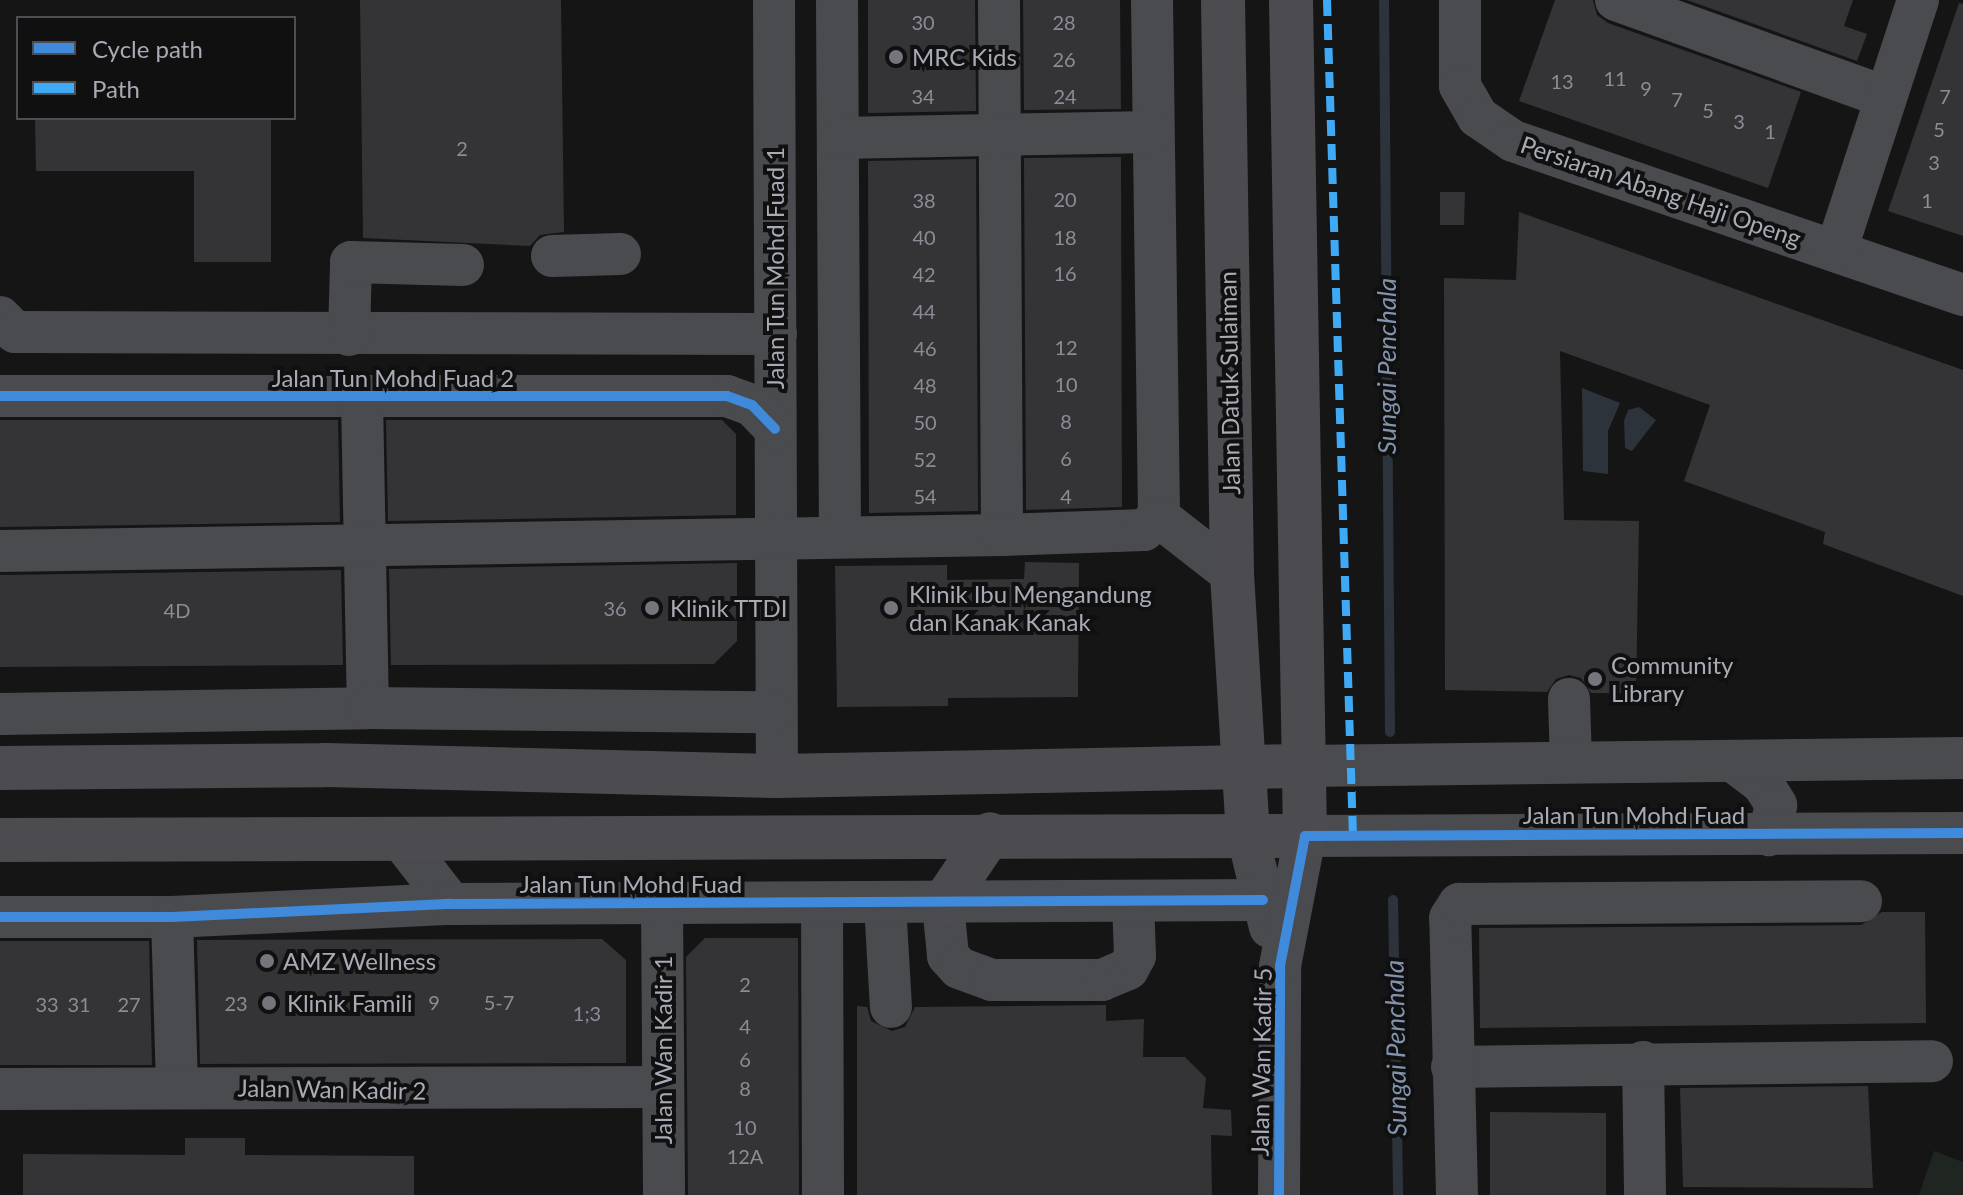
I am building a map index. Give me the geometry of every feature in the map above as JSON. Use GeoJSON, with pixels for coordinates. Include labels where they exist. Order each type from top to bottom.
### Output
{"type":"FeatureCollection","features":[{"type":"Feature","properties":{"kind":"main road","name":"Jalan Datuk Sulaiman"},"geometry":{"type":"LineString","coordinates":[[1223,0],[1232,574],[1241,766],[1248,837]]}},
{"type":"Feature","properties":{"kind":"main road"},"geometry":{"type":"LineString","coordinates":[[1291,0],[1305,836]]}},
{"type":"Feature","properties":{"kind":"main road"},"geometry":{"type":"LineString","coordinates":[[1159,768],[1194,753],[1214,725],[1236,662]]}},
{"type":"Feature","properties":{"kind":"main road"},"geometry":{"type":"LineString","coordinates":[[5,768],[325,765],[777,776],[1304,766]]}},
{"type":"Feature","properties":{"kind":"main road"},"geometry":{"type":"LineString","coordinates":[[777,776],[793,797],[821,809],[974,834],[943,904]]}},
{"type":"Feature","properties":{"kind":"main road","name":"Jalan Tun Mohd Fuad"},"geometry":{"type":"LineString","coordinates":[[0,840],[974,834],[1305,836]]}},
{"type":"Feature","properties":{"kind":"street","name":"Jalan Tun Mohd Fuad 1"},"geometry":{"type":"LineString","coordinates":[[774,0],[777,541],[774,712],[777,776]]}},
{"type":"Feature","properties":{"kind":"street"},"geometry":{"type":"LineString","coordinates":[[837,0],[840,536]]}},
{"type":"Feature","properties":{"kind":"street"},"geometry":{"type":"LineString","coordinates":[[999,0],[1002,535]]}},
{"type":"Feature","properties":{"kind":"street"},"geometry":{"type":"LineString","coordinates":[[0,551],[364,543],[777,541],[840,536],[1144,530],[1159,517],[1152,0]]}},
{"type":"Feature","properties":{"kind":"street","name":"Persiaran Abang Haji Openg"},"geometry":{"type":"LineString","coordinates":[[1460,0],[1460,86],[1478,117],[1513,141],[1963,295]]}},
{"type":"Feature","properties":{"kind":"street"},"geometry":{"type":"LineString","coordinates":[[1616,0],[1885,97]]}},
{"type":"Feature","properties":{"kind":"street"},"geometry":{"type":"LineString","coordinates":[[1836,251],[1918,0]]}},
{"type":"Feature","properties":{"kind":"street"},"geometry":{"type":"LineString","coordinates":[[840,138],[1000,131],[1153,132]]}},
{"type":"Feature","properties":{"kind":"street"},"geometry":{"type":"LineString","coordinates":[[552,256],[620,254]]}},
{"type":"Feature","properties":{"kind":"street"},"geometry":{"type":"LineString","coordinates":[[349,335],[351,262],[463,265]]}},
{"type":"Feature","properties":{"kind":"street","name":"Jalan Tun Mohd Fuad 2"},"geometry":{"type":"LineString","coordinates":[[0,317],[15,332],[776,334]]}},
{"type":"Feature","properties":{"kind":"street"},"geometry":{"type":"LineString","coordinates":[[277,334],[278,399]]}},
{"type":"Feature","properties":{"kind":"street"},"geometry":{"type":"LineString","coordinates":[[446,335],[446,399]]}},
{"type":"Feature","properties":{"kind":"street","name":"Jalan Tun Mohd Fuad 2"},"geometry":{"type":"LineString","coordinates":[[0,396],[362,400],[727,396],[752,405],[775,429]]}},
{"type":"Feature","properties":{"kind":"street"},"geometry":{"type":"LineString","coordinates":[[362,400],[368,708]]}},
{"type":"Feature","properties":{"kind":"street"},"geometry":{"type":"LineString","coordinates":[[1159,517],[1232,574]]}},
{"type":"Feature","properties":{"kind":"street"},"geometry":{"type":"LineString","coordinates":[[1569,699],[1571,761]]}},
{"type":"Feature","properties":{"kind":"street"},"geometry":{"type":"LineString","coordinates":[[5,768],[6,714],[368,708],[774,712]]}},
{"type":"Feature","properties":{"kind":"street"},"geometry":{"type":"LineString","coordinates":[[1304,766],[1963,758]]}},
{"type":"Feature","properties":{"kind":"street","name":"Jalan Tun Mohd Fuad"},"geometry":{"type":"LineString","coordinates":[[1734,762],[1763,784],[1776,805],[1769,835]]}},
{"type":"Feature","properties":{"kind":"street","name":"Jalan Tun Mohd Fuad"},"geometry":{"type":"LineString","coordinates":[[1305,836],[1963,833]]}},
{"type":"Feature","properties":{"kind":"street"},"geometry":{"type":"LineString","coordinates":[[1477,835],[1479,901]]}},
{"type":"Feature","properties":{"kind":"street","name":"Jalan Wan Kadir 5"},"geometry":{"type":"LineString","coordinates":[[1279,1195],[1280,966],[1305,836]]}},
{"type":"Feature","properties":{"kind":"street","name":"Jalan Wan Kadir 5"},"geometry":{"type":"LineString","coordinates":[[1248,837],[1280,966]]}},
{"type":"Feature","properties":{"kind":"street"},"geometry":{"type":"LineString","coordinates":[[400,838],[451,904]]}},
{"type":"Feature","properties":{"kind":"street","name":"Jalan Tun Mohd Fuad"},"geometry":{"type":"LineString","coordinates":[[0,917],[172,917],[451,904],[943,904],[1263,900]]}},
{"type":"Feature","properties":{"kind":"street"},"geometry":{"type":"LineString","coordinates":[[943,904],[948,956],[959,968],[992,980],[1102,980],[1128,969],[1135,956],[1133,901]]}},
{"type":"Feature","properties":{"kind":"street"},"geometry":{"type":"LineString","coordinates":[[1457,1195],[1450,918],[1459,904],[1479,901],[1861,901]]}},
{"type":"Feature","properties":{"kind":"street"},"geometry":{"type":"LineString","coordinates":[[822,903],[823,1195]]}},
{"type":"Feature","properties":{"kind":"street","name":"Jalan Wan Kadir 1"},"geometry":{"type":"LineString","coordinates":[[662,904],[664,1195]]}},
{"type":"Feature","properties":{"kind":"street"},"geometry":{"type":"LineString","coordinates":[[885,904],[891,1007]]}},
{"type":"Feature","properties":{"kind":"street"},"geometry":{"type":"LineString","coordinates":[[172,917],[177,1087]]}},
{"type":"Feature","properties":{"kind":"street"},"geometry":{"type":"LineString","coordinates":[[1452,1067],[1643,1062],[1932,1061]]}},
{"type":"Feature","properties":{"kind":"street"},"geometry":{"type":"LineString","coordinates":[[1643,1062],[1645,1195]]}},
{"type":"Feature","properties":{"kind":"street","name":"Jalan Wan Kadir 2"},"geometry":{"type":"LineString","coordinates":[[0,1089],[663,1087]]}},
{"type":"Feature","properties":{"kind":"shaded area"},"geometry":{"type":"Polygon","coordinates":[[[1582,388],[1620,403],[1608,431],[1608,474],[1583,471],[1582,388]]]}},
{"type":"Feature","properties":{"kind":"shaded area"},"geometry":{"type":"Polygon","coordinates":[[[1639,407],[1656,420],[1632,451],[1625,448],[1624,421],[1628,410],[1639,407]]]}},
{"type":"Feature","properties":{"kind":"shaded area"},"geometry":{"type":"Polygon","coordinates":[[[1934,1151],[1963,1162],[1963,1195],[1919,1195],[1934,1151]]]}},
{"type":"Feature","properties":{"kind":"building"},"geometry":{"type":"Polygon","coordinates":[[[360,0],[561,0],[564,232],[540,235],[530,246],[363,238],[360,0]]]}},
{"type":"Feature","properties":{"kind":"building"},"geometry":{"type":"Polygon","coordinates":[[[868,0],[975,0],[976,111],[868,113],[868,0]]]}},
{"type":"Feature","properties":{"kind":"building"},"geometry":{"type":"Polygon","coordinates":[[[1023,0],[1120,0],[1121,109],[1024,110],[1023,0]]]}},
{"type":"Feature","properties":{"kind":"building"},"geometry":{"type":"Polygon","coordinates":[[[1555,0],[1593,0],[1597,15],[1608,23],[1801,92],[1768,188],[1519,101],[1555,0]]]}},
{"type":"Feature","properties":{"kind":"building"},"geometry":{"type":"Polygon","coordinates":[[[1687,0],[1853,0],[1844,26],[1867,34],[1857,61],[1687,0]]]}},
{"type":"Feature","properties":{"kind":"building"},"geometry":{"type":"Polygon","coordinates":[[[1959,3],[1963,4],[1963,236],[1888,211],[1959,3]]]}},
{"type":"Feature","properties":{"kind":"building"},"geometry":{"type":"Polygon","coordinates":[[[35,120],[271,120],[271,262],[194,262],[194,171],[36,171],[35,120]]]}},
{"type":"Feature","properties":{"kind":"building"},"geometry":{"type":"Polygon","coordinates":[[[1121,157],[1122,507],[1026,510],[1024,158],[1121,157]]]}},
{"type":"Feature","properties":{"kind":"building"},"geometry":{"type":"Polygon","coordinates":[[[976,159],[978,511],[869,513],[868,161],[976,159]]]}},
{"type":"Feature","properties":{"kind":"building"},"geometry":{"type":"Polygon","coordinates":[[[1440,192],[1465,192],[1464,225],[1440,225],[1440,192]]]}},
{"type":"Feature","properties":{"kind":"building"},"geometry":{"type":"Polygon","coordinates":[[[1519,212],[1963,370],[1963,596],[1823,544],[1825,532],[1684,481],[1710,405],[1560,351],[1564,520],[1639,521],[1636,693],[1591,693],[1581,678],[1569,675],[1556,679],[1547,692],[1445,690],[1444,278],[1516,280],[1519,212]]]}},
{"type":"Feature","properties":{"kind":"building"},"geometry":{"type":"Polygon","coordinates":[[[0,420],[338,420],[340,522],[0,527],[0,420]]]}},
{"type":"Feature","properties":{"kind":"building"},"geometry":{"type":"Polygon","coordinates":[[[386,420],[722,420],[736,434],[736,515],[388,521],[386,420]]]}},
{"type":"Feature","properties":{"kind":"building","name":"Klinik Ibu Mengandung dan Kanak Kanak"},"geometry":{"type":"Polygon","coordinates":[[[1025,562],[1079,563],[1078,697],[948,698],[948,706],[837,707],[835,566],[947,565],[947,580],[1024,579],[1025,562]]]}},
{"type":"Feature","properties":{"kind":"building"},"geometry":{"type":"Polygon","coordinates":[[[737,563],[737,641],[714,664],[391,665],[389,569],[737,563]]]}},
{"type":"Feature","properties":{"kind":"building"},"geometry":{"type":"Polygon","coordinates":[[[341,570],[343,665],[0,667],[0,575],[341,570]]]}},
{"type":"Feature","properties":{"kind":"building"},"geometry":{"type":"Polygon","coordinates":[[[1882,912],[1925,912],[1926,1023],[1480,1028],[1479,928],[1861,925],[1882,912]]]}},
{"type":"Feature","properties":{"kind":"building"},"geometry":{"type":"Polygon","coordinates":[[[705,938],[798,938],[799,1195],[688,1195],[686,957],[705,938]]]}},
{"type":"Feature","properties":{"kind":"building"},"geometry":{"type":"Polygon","coordinates":[[[602,939],[626,960],[626,1063],[200,1064],[197,940],[602,939]]]}},
{"type":"Feature","properties":{"kind":"building"},"geometry":{"type":"Polygon","coordinates":[[[0,941],[149,941],[152,1065],[0,1065],[0,941]]]}},
{"type":"Feature","properties":{"kind":"building"},"geometry":{"type":"Polygon","coordinates":[[[1106,1005],[1106,1021],[1144,1019],[1143,1057],[1185,1057],[1206,1078],[1203,1108],[1231,1110],[1232,1136],[1211,1135],[1212,1195],[857,1195],[857,1006],[867,1007],[871,1021],[892,1031],[905,1027],[915,1007],[1106,1005]]]}},
{"type":"Feature","properties":{"kind":"building"},"geometry":{"type":"Polygon","coordinates":[[[1868,1086],[1873,1188],[1683,1187],[1680,1088],[1868,1086]]]}},
{"type":"Feature","properties":{"kind":"building"},"geometry":{"type":"Polygon","coordinates":[[[1490,1112],[1606,1113],[1606,1195],[1490,1195],[1490,1112]]]}},
{"type":"Feature","properties":{"kind":"building"},"geometry":{"type":"Polygon","coordinates":[[[185,1138],[245,1138],[245,1155],[414,1156],[414,1195],[23,1195],[23,1154],[185,1155],[185,1138]]]}},
{"type":"Feature","properties":{"kind":"waterway","name":"Sungai Penchala"},"geometry":{"type":"LineString","coordinates":[[1384,0],[1390,732]]}},
{"type":"Feature","properties":{"kind":"waterway","name":"Sungai Penchala"},"geometry":{"type":"LineString","coordinates":[[1393,900],[1398,1195]]}},
{"type":"Feature","properties":{"kind":"marked path"},"geometry":{"type":"LineString","coordinates":[[1327,0],[1353,835]]}},
{"type":"Feature","properties":{"kind":"cycle path"},"geometry":{"type":"LineString","coordinates":[[0,396],[727,396],[752,405],[775,429]]}},
{"type":"Feature","properties":{"kind":"cycle path"},"geometry":{"type":"LineString","coordinates":[[1279,1195],[1280,966],[1305,836],[1963,833]]}},
{"type":"Feature","properties":{"kind":"cycle path"},"geometry":{"type":"LineString","coordinates":[[0,917],[172,917],[451,904],[1263,900]]}},
{"type":"Feature","properties":{"kind":"place","name":"MRC Kids"},"geometry":{"type":"Point","coordinates":[896,57]}},
{"type":"Feature","properties":{"kind":"place","name":"Klinik TTDI"},"geometry":{"type":"Point","coordinates":[652,608]}},
{"type":"Feature","properties":{"kind":"place","name":"Klinik Ibu Mengandung dan Kanak Kanak"},"geometry":{"type":"Point","coordinates":[891,608]}},
{"type":"Feature","properties":{"kind":"place","name":"Community Library"},"geometry":{"type":"Point","coordinates":[1595,679]}},
{"type":"Feature","properties":{"kind":"place","name":"AMZ Wellness"},"geometry":{"type":"Point","coordinates":[267,961]}},
{"type":"Feature","properties":{"kind":"place","name":"Klinik Famili"},"geometry":{"type":"Point","coordinates":[269,1003]}}]}
